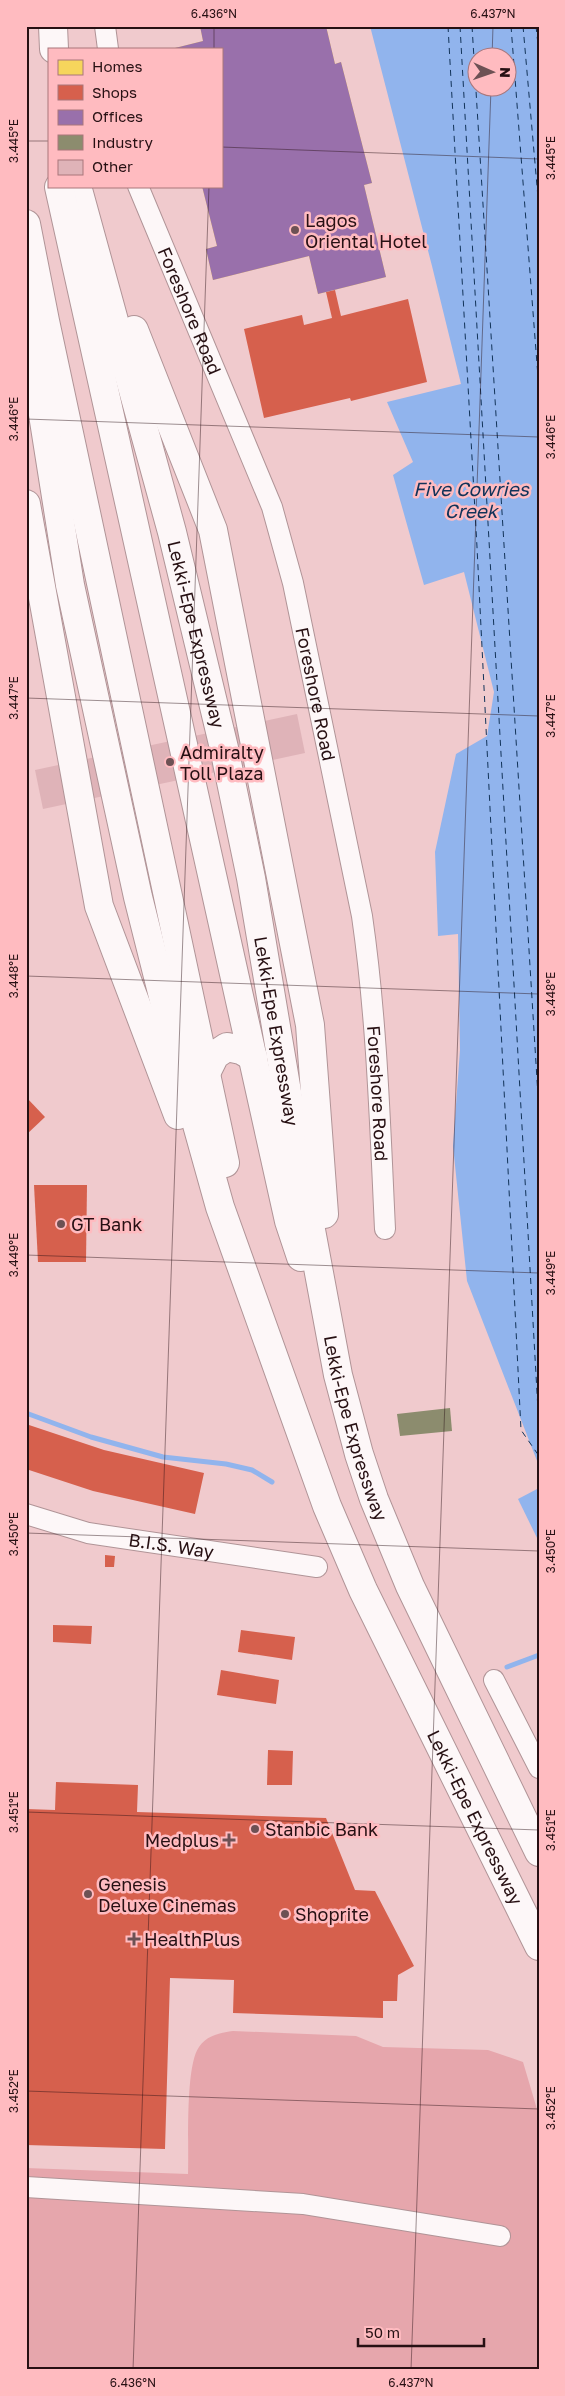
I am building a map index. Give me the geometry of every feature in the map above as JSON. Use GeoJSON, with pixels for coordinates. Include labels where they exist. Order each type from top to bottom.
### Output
{"type":"FeatureCollection","features":[{"type":"Feature","properties":{"kind":"highway"},"geometry":{"type":"LineString","coordinates":[[71,188],[253,1058],[289,1221],[338,1375]]}},
{"type":"Feature","properties":{"kind":"highway"},"geometry":{"type":"LineString","coordinates":[[71,188],[213,530],[310,1025],[316,1132],[338,1375]]}},
{"type":"Feature","properties":{"kind":"highway","name":"Lekki-Epe Expressway"},"geometry":{"type":"LineString","coordinates":[[71,188],[165,504],[224,748],[251,878],[302,1187],[338,1375],[359,1454],[393,1548],[428,1626],[539,1852]]}},
{"type":"Feature","properties":{"kind":"highway"},"geometry":{"type":"LineString","coordinates":[[26,224],[258,1316]]}},
{"type":"Feature","properties":{"kind":"highway","name":"Lekki-Epe Expressway"},"geometry":{"type":"LineString","coordinates":[[26,307],[70,585],[136,888],[180,1064],[220,1207],[327,1506],[363,1590],[539,1946]]}},
{"type":"Feature","properties":{"kind":"highway"},"geometry":{"type":"LineString","coordinates":[[26,504],[99,906],[239,1276],[258,1316]]}},
{"type":"Feature","properties":{"kind":"highway"},"geometry":{"type":"LineString","coordinates":[[206,1073],[215,1054],[227,1047],[240,1050],[253,1058]]}},
{"type":"Feature","properties":{"kind":"street"},"geometry":{"type":"LineString","coordinates":[[105,26],[108,48]]}},
{"type":"Feature","properties":{"kind":"street","name":"Foreshore Road"},"geometry":{"type":"LineString","coordinates":[[139,188],[272,507],[293,582],[362,916],[376,1048],[385,1229]]}},
{"type":"Feature","properties":{"kind":"street","name":"B.I.S. Way"},"geometry":{"type":"LineString","coordinates":[[26,1514],[88,1533],[317,1567]]}},
{"type":"Feature","properties":{"kind":"street"},"geometry":{"type":"LineString","coordinates":[[494,1680],[539,1768]]}},
{"type":"Feature","properties":{"kind":"street"},"geometry":{"type":"LineString","coordinates":[[26,2186],[303,2204],[500,2236]]}},
{"type":"Feature","properties":{"kind":"shaded area"},"geometry":{"type":"Polygon","coordinates":[[[233,2031],[356,2036],[383,2047],[488,2050],[523,2062],[539,2116],[539,2370],[26,2370],[26,2168],[188,2174],[190,2088],[195,2057],[202,2043],[210,2037],[233,2031]]]}},
{"type":"Feature","properties":{"kind":"water","name":"Five Cowries Creek"},"geometry":{"type":"Polygon","coordinates":[[[370,26],[539,26],[539,1466],[467,1281],[453,1146],[460,1050],[458,934],[438,936],[435,852],[456,754],[487,736],[494,692],[464,572],[424,585],[393,475],[413,462],[387,402],[461,384],[370,26]]]}},
{"type":"Feature","properties":{"kind":"water"},"geometry":{"type":"Polygon","coordinates":[[[539,1488],[539,1542],[518,1499],[539,1488]]]}},
{"type":"Feature","properties":{"kind":"building: Homes"},"geometry":{"type":"Polygon","coordinates":[[[200,26],[326,26],[335,64],[341,62],[372,183],[364,185],[386,277],[318,294],[309,256],[213,280],[206,249],[217,246],[202,188],[222,188],[222,48],[175,48],[203,41],[200,26]]]}},
{"type":"Feature","properties":{"kind":"building: Shops"},"geometry":{"type":"Polygon","coordinates":[[[335,290],[341,316],[408,299],[427,382],[351,401],[350,398],[264,418],[244,329],[302,315],[304,325],[332,318],[326,292],[335,290]]]}},
{"type":"Feature","properties":{"kind":"building: Shops"},"geometry":{"type":"Polygon","coordinates":[[[26,1097],[45,1117],[26,1135],[26,1097]]]}},
{"type":"Feature","properties":{"kind":"building: Shops","name":"GT Bank"},"geometry":{"type":"Polygon","coordinates":[[[34,1185],[87,1185],[86,1262],[38,1262],[34,1185]]]}},
{"type":"Feature","properties":{"kind":"building: Shops"},"geometry":{"type":"Polygon","coordinates":[[[26,1424],[104,1450],[204,1473],[195,1514],[93,1491],[26,1469],[26,1424]]]}},
{"type":"Feature","properties":{"kind":"building: Shops"},"geometry":{"type":"Polygon","coordinates":[[[105,1555],[115,1556],[114,1567],[105,1567],[105,1555]]]}},
{"type":"Feature","properties":{"kind":"building: Shops"},"geometry":{"type":"Polygon","coordinates":[[[53,1625],[92,1626],[91,1644],[53,1642],[53,1625]]]}},
{"type":"Feature","properties":{"kind":"building: Shops"},"geometry":{"type":"Polygon","coordinates":[[[241,1630],[295,1637],[292,1660],[238,1652],[241,1630]]]}},
{"type":"Feature","properties":{"kind":"building: Shops"},"geometry":{"type":"Polygon","coordinates":[[[221,1670],[279,1680],[276,1704],[217,1695],[221,1670]]]}},
{"type":"Feature","properties":{"kind":"building: Shops"},"geometry":{"type":"Polygon","coordinates":[[[268,1750],[293,1751],[292,1785],[267,1785],[268,1750]]]}},
{"type":"Feature","properties":{"kind":"building: Shops"},"geometry":{"type":"Polygon","coordinates":[[[56,1782],[138,1785],[137,1812],[326,1818],[355,1890],[375,1891],[414,1966],[398,1975],[397,2001],[383,2001],[383,2018],[233,2013],[234,1980],[170,1978],[165,2149],[26,2145],[26,1809],[55,1810],[56,1782]]]}},
{"type":"Feature","properties":{"kind":"building: Offices"},"geometry":{"type":"Polygon","coordinates":[[[200,26],[326,26],[335,64],[341,62],[372,183],[364,185],[386,277],[318,294],[309,256],[213,280],[206,249],[217,246],[202,188],[222,188],[222,48],[175,48],[203,41],[200,26]]]}},
{"type":"Feature","properties":{"kind":"building: Industry"},"geometry":{"type":"Polygon","coordinates":[[[450,1408],[452,1431],[400,1436],[397,1414],[450,1408]]]}},
{"type":"Feature","properties":{"kind":"building: Other","name":"Admiralty Toll Plaza"},"geometry":{"type":"Polygon","coordinates":[[[297,714],[305,753],[43,809],[35,770],[297,714]]]}},
{"type":"Feature","properties":{"kind":"waterway"},"geometry":{"type":"LineString","coordinates":[[26,1413],[91,1437],[163,1457],[226,1464],[252,1470],[272,1482]]}},
{"type":"Feature","properties":{"kind":"waterway"},"geometry":{"type":"LineString","coordinates":[[507,1667],[539,1655]]}},
{"type":"Feature","properties":{"kind":"ferry route"},"geometry":{"type":"LineString","coordinates":[[448,26],[477,547],[521,1430],[539,1456]]}},
{"type":"Feature","properties":{"kind":"ferry route"},"geometry":{"type":"LineString","coordinates":[[460,26],[539,1428]]}},
{"type":"Feature","properties":{"kind":"ferry route"},"geometry":{"type":"LineString","coordinates":[[472,26],[539,1112]]}},
{"type":"Feature","properties":{"kind":"ferry route"},"geometry":{"type":"LineString","coordinates":[[511,26],[539,390]]}},
{"type":"Feature","properties":{"kind":"ferry route"},"geometry":{"type":"LineString","coordinates":[[523,26],[539,209]]}},
{"type":"Feature","properties":{"kind":"ferry route"},"geometry":{"type":"LineString","coordinates":[[536,26],[539,54]]}},
{"type":"Feature","properties":{"kind":"place","name":"Lagos Oriental Hotel"},"geometry":{"type":"Point","coordinates":[295,230]}},
{"type":"Feature","properties":{"kind":"place","name":"Admiralty Toll Plaza"},"geometry":{"type":"Point","coordinates":[170,762]}},
{"type":"Feature","properties":{"kind":"place","name":"GT Bank"},"geometry":{"type":"Point","coordinates":[61,1224]}},
{"type":"Feature","properties":{"kind":"place","name":"Stanbic Bank"},"geometry":{"type":"Point","coordinates":[255,1829]}},
{"type":"Feature","properties":{"kind":"place","name":"Medplus"},"geometry":{"type":"Point","coordinates":[229,1840]}},
{"type":"Feature","properties":{"kind":"place","name":"Genesis Deluxe Cinemas"},"geometry":{"type":"Point","coordinates":[88,1894]}},
{"type":"Feature","properties":{"kind":"place","name":"Shoprite"},"geometry":{"type":"Point","coordinates":[285,1914]}},
{"type":"Feature","properties":{"kind":"place","name":"HealthPlus"},"geometry":{"type":"Point","coordinates":[134,1939]}}]}
